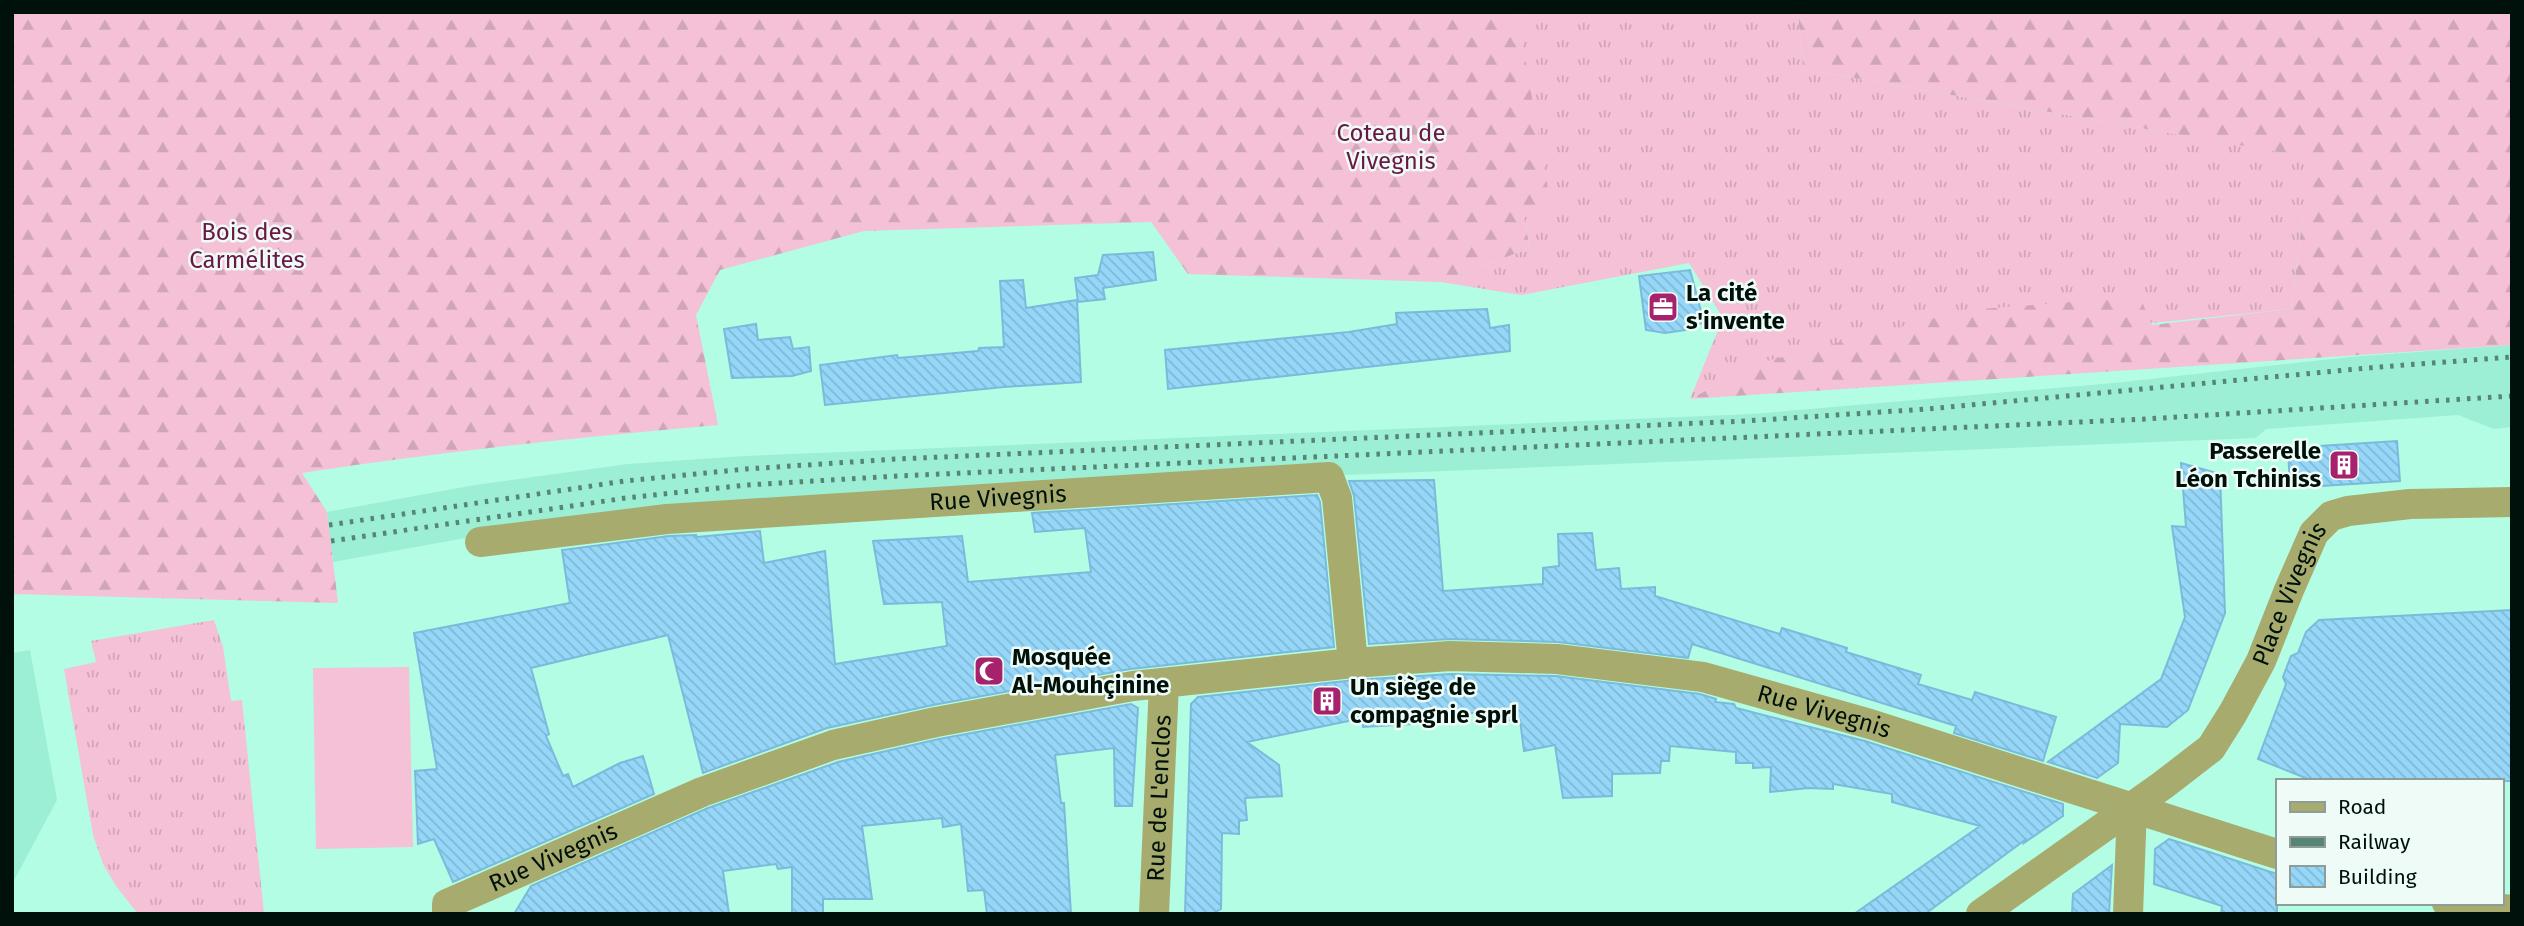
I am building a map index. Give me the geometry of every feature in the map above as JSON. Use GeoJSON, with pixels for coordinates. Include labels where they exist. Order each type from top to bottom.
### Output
{"type":"FeatureCollection","features":[{"type":"Feature","properties":{"kind":"street","name":"Rue Vivegnis"},"geometry":{"type":"LineString","coordinates":[[480,542],[680,518],[1329,477],[1337,498],[1353,663]]}},
{"type":"Feature","properties":{"kind":"street","name":"Place Vivegnis"},"geometry":{"type":"LineString","coordinates":[[1981,914],[2211,748],[2262,661],[2288,590],[2314,533],[2332,516],[2410,503],[2512,502]]}},
{"type":"Feature","properties":{"kind":"street","name":"Rue Vivegnis"},"geometry":{"type":"LineString","coordinates":[[447,909],[702,792],[833,745],[936,722],[1133,686],[1353,663],[1450,656],[1545,658],[1703,677],[1870,724],[2276,854]]}},
{"type":"Feature","properties":{"kind":"street","name":"Rue de L'enclos"},"geometry":{"type":"LineString","coordinates":[[1154,914],[1164,683]]}},
{"type":"Feature","properties":{"kind":"street"},"geometry":{"type":"LineString","coordinates":[[2128,914],[2132,807]]}},
{"type":"Feature","properties":{"kind":"street"},"geometry":{"type":"LineString","coordinates":[[2466,905],[2512,910]]}},
{"type":"Feature","properties":{"kind":"shaded area"},"geometry":{"type":"Polygon","coordinates":[[[2512,345],[2512,427],[2494,429],[2458,415],[2266,429],[2256,438],[902,493],[482,535],[333,562],[327,512],[475,485],[628,464],[745,456],[1753,414],[2114,383],[2350,357],[2512,345]]]}},
{"type":"Feature","properties":{"kind":"shaded area"},"geometry":{"type":"Polygon","coordinates":[[[30,650],[57,800],[12,884],[12,653],[30,650]]]}},
{"type":"Feature","properties":{"kind":"green space","name":"Bois des Carmélites"},"geometry":{"type":"Polygon","coordinates":[[[12,12],[1522,12],[1518,18],[1551,206],[1523,214],[1530,248],[1441,282],[1188,274],[1151,222],[864,231],[720,270],[696,315],[718,425],[406,458],[302,473],[327,512],[338,603],[12,594],[12,12]]]}},
{"type":"Feature","properties":{"kind":"green space"},"geometry":{"type":"Polygon","coordinates":[[[1522,12],[1798,12],[1803,69],[2319,159],[2302,223],[2291,309],[1759,363],[1690,399],[1723,318],[1689,263],[1521,295],[1441,282],[1530,248],[1523,214],[1518,17],[1522,12]]]}},
{"type":"Feature","properties":{"kind":"green space"},"geometry":{"type":"Polygon","coordinates":[[[1798,12],[2512,12],[2512,345],[1690,399],[1759,363],[1966,310],[2140,297],[2152,325],[2291,309],[2302,223],[2318,159],[1803,69],[1798,12]]]}},
{"type":"Feature","properties":{"kind":"green space"},"geometry":{"type":"Polygon","coordinates":[[[214,620],[223,647],[231,701],[242,700],[264,914],[138,914],[103,864],[93,835],[64,669],[96,662],[91,641],[214,620]]]}},
{"type":"Feature","properties":{"kind":"green space"},"geometry":{"type":"Polygon","coordinates":[[[409,667],[413,847],[316,849],[313,668],[409,667]]]}},
{"type":"Feature","properties":{"kind":"building"},"geometry":{"type":"Polygon","coordinates":[[[1153,252],[1156,280],[1103,288],[1105,299],[1078,302],[1075,278],[1098,275],[1103,255],[1153,252]]]}},
{"type":"Feature","properties":{"kind":"building"},"geometry":{"type":"Polygon","coordinates":[[[1690,270],[1704,323],[1685,326],[1686,330],[1665,333],[1646,330],[1639,276],[1690,270]]]}},
{"type":"Feature","properties":{"kind":"building"},"geometry":{"type":"Polygon","coordinates":[[[1023,280],[1026,308],[1077,300],[1081,382],[825,405],[820,365],[897,355],[898,358],[1004,347],[1000,281],[1023,280]]]}},
{"type":"Feature","properties":{"kind":"building"},"geometry":{"type":"Polygon","coordinates":[[[1487,309],[1490,328],[1509,325],[1510,351],[1168,389],[1165,350],[1349,332],[1397,324],[1396,313],[1487,309]]]}},
{"type":"Feature","properties":{"kind":"building"},"geometry":{"type":"Polygon","coordinates":[[[756,324],[758,340],[790,337],[793,349],[809,347],[811,371],[792,376],[732,378],[724,329],[756,324]]]}},
{"type":"Feature","properties":{"kind":"building","name":"Passerelle Léon Tchiniss"},"geometry":{"type":"Polygon","coordinates":[[[2397,441],[2400,481],[2290,488],[2288,448],[2397,441]]]}},
{"type":"Feature","properties":{"kind":"building"},"geometry":{"type":"Polygon","coordinates":[[[2181,463],[2220,474],[2225,613],[2188,710],[2167,727],[2120,724],[2118,763],[2097,778],[2048,762],[2161,679],[2185,617],[2172,526],[2186,527],[2181,463]]]}},
{"type":"Feature","properties":{"kind":"building"},"geometry":{"type":"Polygon","coordinates":[[[1434,480],[1443,591],[1543,584],[1543,568],[1559,566],[1558,534],[1592,533],[1596,570],[1619,568],[1621,589],[1655,587],[1655,596],[1780,634],[1782,628],[1847,648],[1846,652],[1921,675],[1918,684],[1972,700],[1975,692],[2056,717],[2043,761],[1954,733],[1956,726],[1692,644],[1688,658],[1558,642],[1450,639],[1369,644],[1354,496],[1349,481],[1434,480]]]}},
{"type":"Feature","properties":{"kind":"building"},"geometry":{"type":"Polygon","coordinates":[[[1317,495],[1320,502],[1334,647],[1130,669],[933,705],[827,728],[703,773],[668,635],[531,668],[549,734],[546,736],[563,776],[568,774],[573,787],[620,763],[643,756],[654,794],[453,882],[434,839],[418,844],[415,771],[437,769],[414,633],[570,603],[562,550],[669,536],[697,537],[760,531],[764,563],[825,551],[835,664],[947,646],[942,602],[884,604],[873,541],[962,536],[968,582],[1091,572],[1085,528],[1035,532],[1032,513],[1317,495]]]}},
{"type":"Feature","properties":{"kind":"building"},"geometry":{"type":"Polygon","coordinates":[[[2512,610],[2512,781],[2308,779],[2258,759],[2286,684],[2283,677],[2291,656],[2298,653],[2306,632],[2319,620],[2512,610]]]}},
{"type":"Feature","properties":{"kind":"building"},"geometry":{"type":"Polygon","coordinates":[[[1450,674],[1556,676],[1700,694],[1716,699],[1715,702],[1734,704],[1736,708],[1865,741],[2063,804],[2063,816],[2024,843],[2025,840],[1925,914],[1854,914],[1980,826],[1892,802],[1892,794],[1833,784],[1833,789],[1808,788],[1770,792],[1771,767],[1753,768],[1753,763],[1736,763],[1736,752],[1670,746],[1669,761],[1661,761],[1660,773],[1612,774],[1612,796],[1563,798],[1555,745],[1524,751],[1520,720],[1490,721],[1488,712],[1411,712],[1412,724],[1363,727],[1363,718],[1247,742],[1279,765],[1282,796],[1245,798],[1247,820],[1239,821],[1239,834],[1222,833],[1221,909],[1212,914],[1185,914],[1191,704],[1198,697],[1355,680],[1450,674]]]}},
{"type":"Feature","properties":{"kind":"building"},"geometry":{"type":"Polygon","coordinates":[[[1131,704],[1138,708],[1132,806],[1115,806],[1114,748],[1055,755],[1061,803],[1064,803],[1071,914],[987,914],[984,890],[968,891],[961,824],[943,827],[942,818],[862,826],[872,899],[823,899],[823,914],[792,914],[792,867],[778,869],[776,864],[723,871],[729,914],[514,914],[531,886],[708,808],[838,762],[939,739],[1131,704]]]}},
{"type":"Feature","properties":{"kind":"building"},"geometry":{"type":"Polygon","coordinates":[[[2169,839],[2276,874],[2277,914],[2221,914],[2222,906],[2154,884],[2155,849],[2169,839]]]}},
{"type":"Feature","properties":{"kind":"building"},"geometry":{"type":"Polygon","coordinates":[[[2112,865],[2109,914],[2072,914],[2073,894],[2112,865]]]}},
{"type":"Feature","properties":{"kind":"railway"},"geometry":{"type":"LineString","coordinates":[[329,525],[625,481],[746,469],[897,459],[1745,421],[1927,409],[2512,357]]}},
{"type":"Feature","properties":{"kind":"railway"},"geometry":{"type":"LineString","coordinates":[[331,541],[626,498],[747,485],[2146,419],[2512,396]]}},
{"type":"Feature","properties":{"kind":"place","name":"La cité s'invente"},"geometry":{"type":"Point","coordinates":[1663,307]}},
{"type":"Feature","properties":{"kind":"place","name":"Passerelle Léon Tchiniss"},"geometry":{"type":"Point","coordinates":[2344,465]}},
{"type":"Feature","properties":{"kind":"place","name":"Mosquée Al-Mouhçinine"},"geometry":{"type":"Point","coordinates":[989,671]}},
{"type":"Feature","properties":{"kind":"place","name":"Un siège de compagnie sprl"},"geometry":{"type":"Point","coordinates":[1327,701]}},
{"type":"Feature","properties":{"kind":"park label","name":"Coteau de Vivegnis"},"geometry":{"type":"Point","coordinates":[1391,147]}}]}
